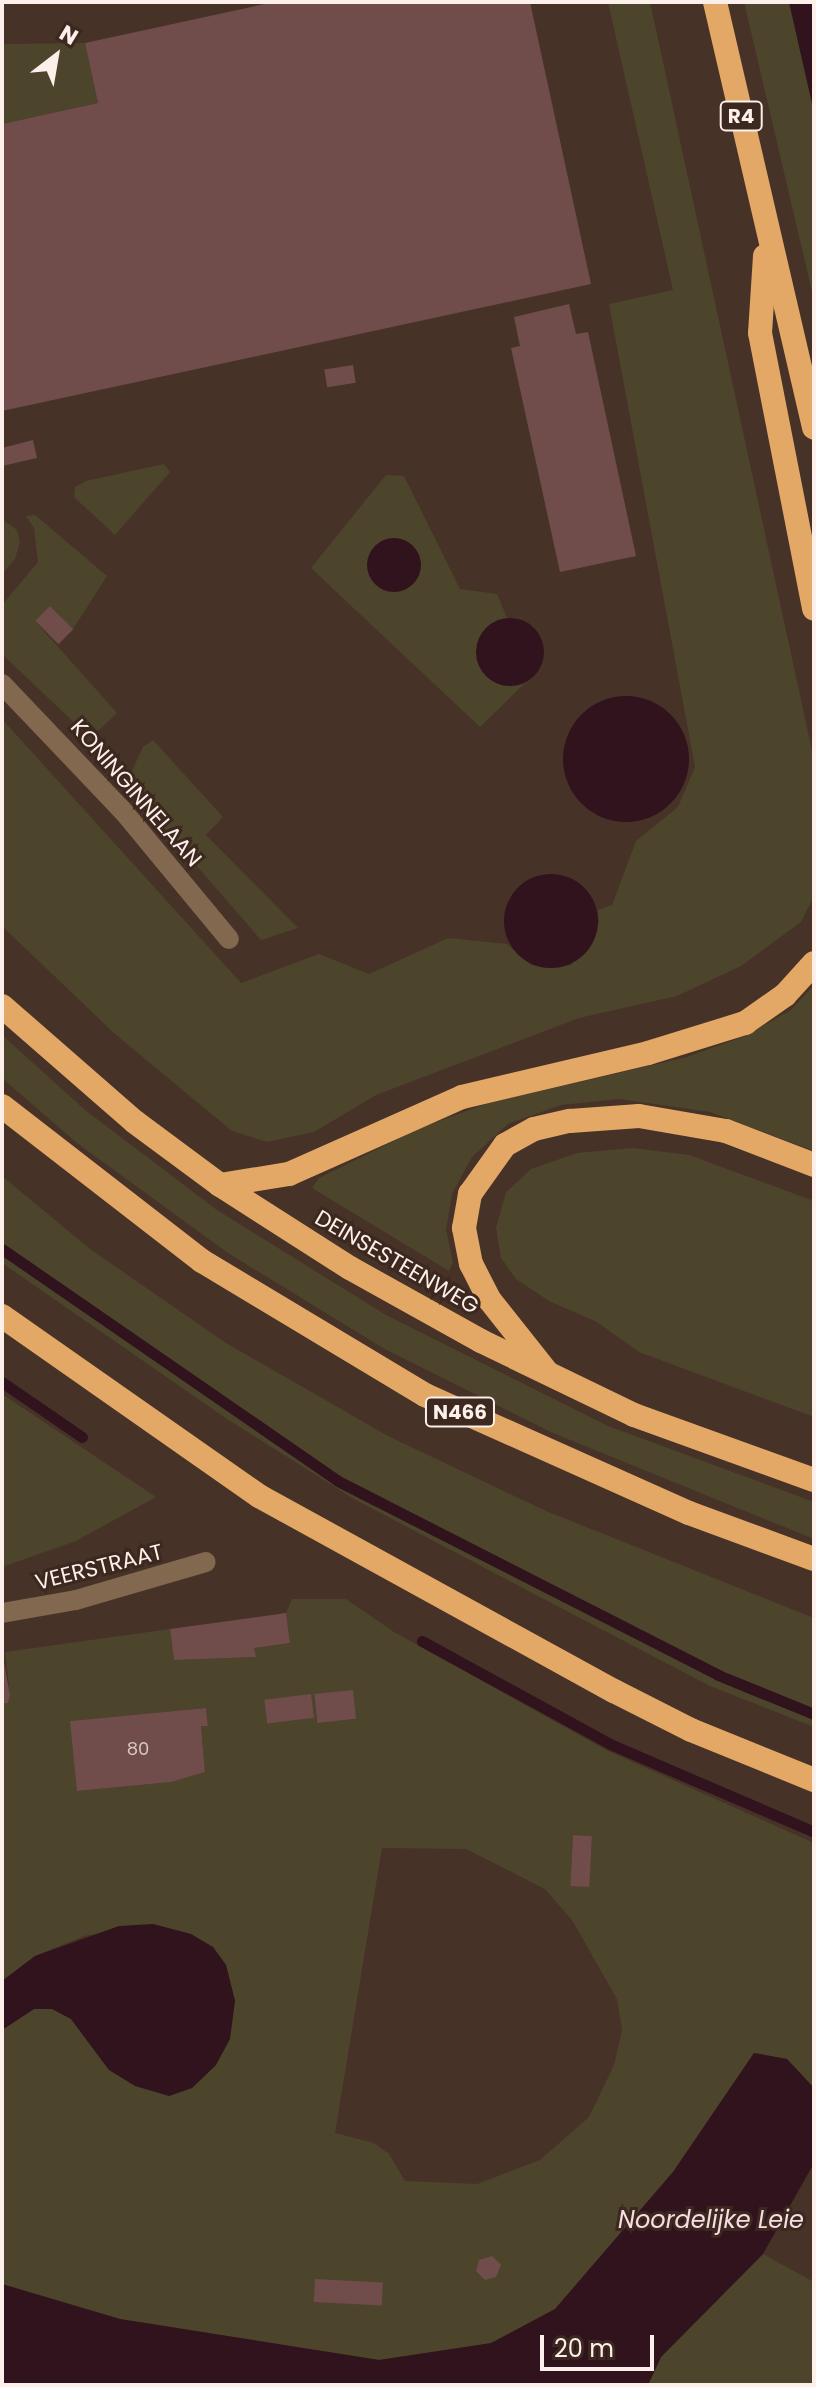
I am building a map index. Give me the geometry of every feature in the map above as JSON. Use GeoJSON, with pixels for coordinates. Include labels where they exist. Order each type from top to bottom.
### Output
{"type":"FeatureCollection","features":[{"type":"Feature","properties":{"kind":"highway","name":"R4"},"geometry":{"type":"LineString","coordinates":[[715,2],[814,428]]}},
{"type":"Feature","properties":{"kind":"highway"},"geometry":{"type":"LineString","coordinates":[[767,229],[760,333],[814,609]]}},
{"type":"Feature","properties":{"kind":"highway"},"geometry":{"type":"LineString","coordinates":[[220,1185],[289,1174],[462,1097],[648,1053],[745,1023],[785,995],[814,963]]}},
{"type":"Feature","properties":{"kind":"highway","name":"DEINSESTEENWEG"},"geometry":{"type":"LineString","coordinates":[[2,1006],[135,1122],[220,1185],[350,1268],[550,1376],[634,1415],[814,1480]]}},
{"type":"Feature","properties":{"kind":"highway","name":"N466"},"geometry":{"type":"LineString","coordinates":[[2,1106],[202,1261],[412,1387],[519,1441],[814,1559]]}},
{"type":"Feature","properties":{"kind":"highway"},"geometry":{"type":"LineString","coordinates":[[550,1376],[489,1299],[471,1264],[464,1228],[470,1194],[505,1145],[534,1129],[570,1121],[639,1116],[726,1131],[814,1165]]}},
{"type":"Feature","properties":{"kind":"highway"},"geometry":{"type":"LineString","coordinates":[[2,1316],[259,1496],[614,1691],[691,1730],[814,1780]]}},
{"type":"Feature","properties":{"kind":"street","name":"KONINGINNELAAN"},"geometry":{"type":"LineString","coordinates":[[2,684],[123,811],[229,939]]}},
{"type":"Feature","properties":{"kind":"street","name":"VEERSTRAAT"},"geometry":{"type":"LineString","coordinates":[[2,1613],[90,1597],[206,1562]]}},
{"type":"Feature","properties":{"kind":"shaded area"},"geometry":{"type":"Polygon","coordinates":[[[608,2],[650,2],[814,760],[814,896],[801,922],[741,966],[677,996],[579,1018],[376,1095],[314,1132],[267,1142],[232,1131],[115,1034],[2,926],[2,719],[241,983],[319,954],[369,974],[448,938],[507,944],[531,965],[545,968],[571,965],[599,923],[598,910],[612,905],[636,841],[678,807],[695,767],[609,304],[673,290],[608,2]]]}},
{"type":"Feature","properties":{"kind":"shaded area"},"geometry":{"type":"Polygon","coordinates":[[[744,2],[789,2],[814,112],[814,300],[744,2]]]}},
{"type":"Feature","properties":{"kind":"shaded area"},"geometry":{"type":"Polygon","coordinates":[[[85,43],[98,103],[2,124],[2,44],[85,43]]]}},
{"type":"Feature","properties":{"kind":"shaded area"},"geometry":{"type":"Polygon","coordinates":[[[164,464],[170,472],[115,535],[74,497],[75,487],[86,481],[164,464]]]}},
{"type":"Feature","properties":{"kind":"shaded area"},"geometry":{"type":"Polygon","coordinates":[[[386,475],[404,476],[460,589],[497,594],[507,618],[497,620],[492,681],[526,682],[480,727],[311,568],[386,475]]]}},
{"type":"Feature","properties":{"kind":"shaded area"},"geometry":{"type":"Polygon","coordinates":[[[35,515],[107,576],[73,629],[50,606],[35,621],[117,713],[99,730],[84,732],[2,654],[2,605],[38,562],[34,528],[26,516],[35,515]]]}},
{"type":"Feature","properties":{"kind":"shaded area"},"geometry":{"type":"Polygon","coordinates":[[[2,519],[17,530],[20,542],[15,559],[2,574],[2,519]]]}},
{"type":"Feature","properties":{"kind":"shaded area"},"geometry":{"type":"Polygon","coordinates":[[[153,740],[223,817],[206,835],[298,928],[261,940],[126,784],[143,747],[153,740]]]}},
{"type":"Feature","properties":{"kind":"shaded area"},"geometry":{"type":"Polygon","coordinates":[[[814,985],[814,1151],[710,1112],[619,1099],[561,1105],[508,1124],[472,1157],[452,1194],[446,1230],[453,1262],[449,1271],[312,1188],[319,1178],[418,1129],[488,1103],[687,1057],[745,1036],[791,1010],[814,985]]]}},
{"type":"Feature","properties":{"kind":"shaded area"},"geometry":{"type":"Polygon","coordinates":[[[2,1035],[85,1110],[217,1210],[386,1315],[608,1426],[814,1502],[814,1539],[553,1433],[383,1348],[228,1253],[77,1143],[2,1078],[2,1035]]]}},
{"type":"Feature","properties":{"kind":"shaded area"},"geometry":{"type":"Polygon","coordinates":[[[633,1148],[689,1155],[814,1201],[814,1417],[639,1352],[597,1322],[549,1301],[516,1279],[501,1258],[496,1228],[506,1192],[531,1169],[577,1153],[633,1148]]]}},
{"type":"Feature","properties":{"kind":"shaded area"},"geometry":{"type":"Polygon","coordinates":[[[2,1176],[90,1249],[226,1343],[388,1436],[546,1511],[814,1618],[814,1727],[710,1686],[538,1596],[354,1499],[227,1419],[2,1263],[2,1176]]]}},
{"type":"Feature","properties":{"kind":"shaded area"},"geometry":{"type":"Polygon","coordinates":[[[2,1394],[156,1497],[76,1541],[2,1567],[2,1394]]]}},
{"type":"Feature","properties":{"kind":"shaded area"},"geometry":{"type":"Polygon","coordinates":[[[292,1599],[346,1599],[394,1632],[608,1751],[814,1843],[814,2088],[787,2059],[754,2053],[673,2172],[555,2309],[491,2344],[379,2360],[120,2319],[2,2284],[2,2030],[34,2009],[52,2009],[71,2019],[109,2070],[169,2096],[192,2088],[216,2065],[235,2001],[226,1965],[213,1947],[153,1924],[84,1936],[35,1956],[2,1981],[2,1704],[8,1703],[10,1695],[5,1652],[170,1629],[174,1660],[255,1657],[254,1648],[290,1643],[286,1613],[292,1599]],[[352,1691],[314,1695],[317,1722],[355,1719],[352,1691]],[[206,1708],[71,1721],[78,1791],[170,1782],[205,1772],[201,1726],[208,1725],[206,1708]],[[573,1835],[571,1885],[589,1887],[592,1836],[573,1835]],[[382,1848],[335,2133],[374,2143],[389,2154],[405,2181],[477,2184],[540,2160],[589,2117],[614,2065],[622,2030],[617,1999],[572,1920],[545,1889],[466,1849],[382,1848]]]}},
{"type":"Feature","properties":{"kind":"shaded area"},"geometry":{"type":"Polygon","coordinates":[[[763,2254],[814,2282],[814,2385],[648,2385],[661,2357],[763,2254]]]}},
{"type":"Feature","properties":{"kind":"water"},"geometry":{"type":"Polygon","coordinates":[[[789,2],[814,2],[814,112],[789,2]]]}},
{"type":"Feature","properties":{"kind":"water"},"geometry":{"type":"Polygon","coordinates":[[[394,538],[413,546],[421,565],[413,584],[394,592],[375,584],[367,565],[375,546],[394,538]]]}},
{"type":"Feature","properties":{"kind":"water"},"geometry":{"type":"Polygon","coordinates":[[[510,618],[534,628],[544,652],[534,676],[510,686],[486,676],[476,652],[486,628],[510,618]]]}},
{"type":"Feature","properties":{"kind":"water"},"geometry":{"type":"Polygon","coordinates":[[[626,696],[650,701],[671,714],[684,735],[689,759],[684,783],[671,804],[650,817],[626,822],[602,817],[581,804],[568,783],[563,759],[568,735],[581,714],[602,701],[626,696]]]}},
{"type":"Feature","properties":{"kind":"water"},"geometry":{"type":"Polygon","coordinates":[[[551,874],[569,877],[584,888],[595,903],[598,921],[595,939],[584,954],[569,965],[551,968],[533,965],[518,954],[507,939],[504,921],[507,903],[518,888],[533,877],[551,874]]]}},
{"type":"Feature","properties":{"kind":"water"},"geometry":{"type":"Polygon","coordinates":[[[153,1924],[191,1934],[213,1947],[226,1965],[235,2001],[230,2039],[216,2065],[192,2088],[169,2096],[135,2086],[109,2070],[71,2019],[52,2009],[34,2009],[2,2030],[2,1981],[35,1956],[119,1926],[153,1924]]]}},
{"type":"Feature","properties":{"kind":"water","name":"Noordelijke Leie"},"geometry":{"type":"Polygon","coordinates":[[[754,2053],[787,2059],[814,2088],[814,2163],[763,2254],[661,2357],[648,2385],[2,2385],[2,2284],[120,2319],[379,2360],[491,2343],[555,2309],[673,2172],[754,2053]]]}},
{"type":"Feature","properties":{"kind":"building"},"geometry":{"type":"Polygon","coordinates":[[[274,2],[530,2],[591,284],[2,411],[2,124],[98,103],[85,43],[274,2]]]}},
{"type":"Feature","properties":{"kind":"building"},"geometry":{"type":"Polygon","coordinates":[[[569,304],[576,334],[588,332],[636,556],[560,572],[511,348],[520,346],[514,317],[569,304]]]}},
{"type":"Feature","properties":{"kind":"building"},"geometry":{"type":"Polygon","coordinates":[[[353,365],[356,383],[327,387],[324,370],[353,365]]]}},
{"type":"Feature","properties":{"kind":"building"},"geometry":{"type":"Polygon","coordinates":[[[33,440],[37,458],[2,466],[2,448],[33,440]]]}},
{"type":"Feature","properties":{"kind":"building"},"geometry":{"type":"Polygon","coordinates":[[[50,606],[73,629],[58,644],[35,621],[50,606]]]}},
{"type":"Feature","properties":{"kind":"building"},"geometry":{"type":"Polygon","coordinates":[[[286,1613],[290,1643],[254,1648],[256,1657],[174,1660],[170,1629],[286,1613]]]}},
{"type":"Feature","properties":{"kind":"building"},"geometry":{"type":"Polygon","coordinates":[[[2,1652],[10,1695],[8,1703],[2,1704],[2,1652]]]}},
{"type":"Feature","properties":{"kind":"building"},"geometry":{"type":"Polygon","coordinates":[[[353,1690],[356,1719],[317,1723],[314,1694],[353,1690]]]}},
{"type":"Feature","properties":{"kind":"building"},"geometry":{"type":"Polygon","coordinates":[[[311,1694],[314,1718],[267,1724],[264,1700],[311,1694]]]}},
{"type":"Feature","properties":{"kind":"building"},"geometry":{"type":"Polygon","coordinates":[[[206,1708],[208,1726],[201,1726],[205,1772],[171,1782],[77,1791],[70,1721],[206,1708]]]}},
{"type":"Feature","properties":{"kind":"building"},"geometry":{"type":"Polygon","coordinates":[[[573,1835],[592,1836],[589,1887],[570,1886],[573,1835]]]}},
{"type":"Feature","properties":{"kind":"building"},"geometry":{"type":"Polygon","coordinates":[[[492,2256],[501,2265],[496,2277],[485,2280],[476,2271],[479,2260],[492,2256]]]}},
{"type":"Feature","properties":{"kind":"building"},"geometry":{"type":"Polygon","coordinates":[[[315,2279],[383,2283],[382,2306],[314,2302],[315,2279]]]}},
{"type":"Feature","properties":{"kind":"waterway"},"geometry":{"type":"LineString","coordinates":[[2,1249],[338,1481],[718,1675],[814,1714]]}},
{"type":"Feature","properties":{"kind":"waterway"},"geometry":{"type":"LineString","coordinates":[[2,1382],[82,1437]]}},
{"type":"Feature","properties":{"kind":"waterway"},"geometry":{"type":"LineString","coordinates":[[422,1641],[610,1744],[814,1832]]}}]}
